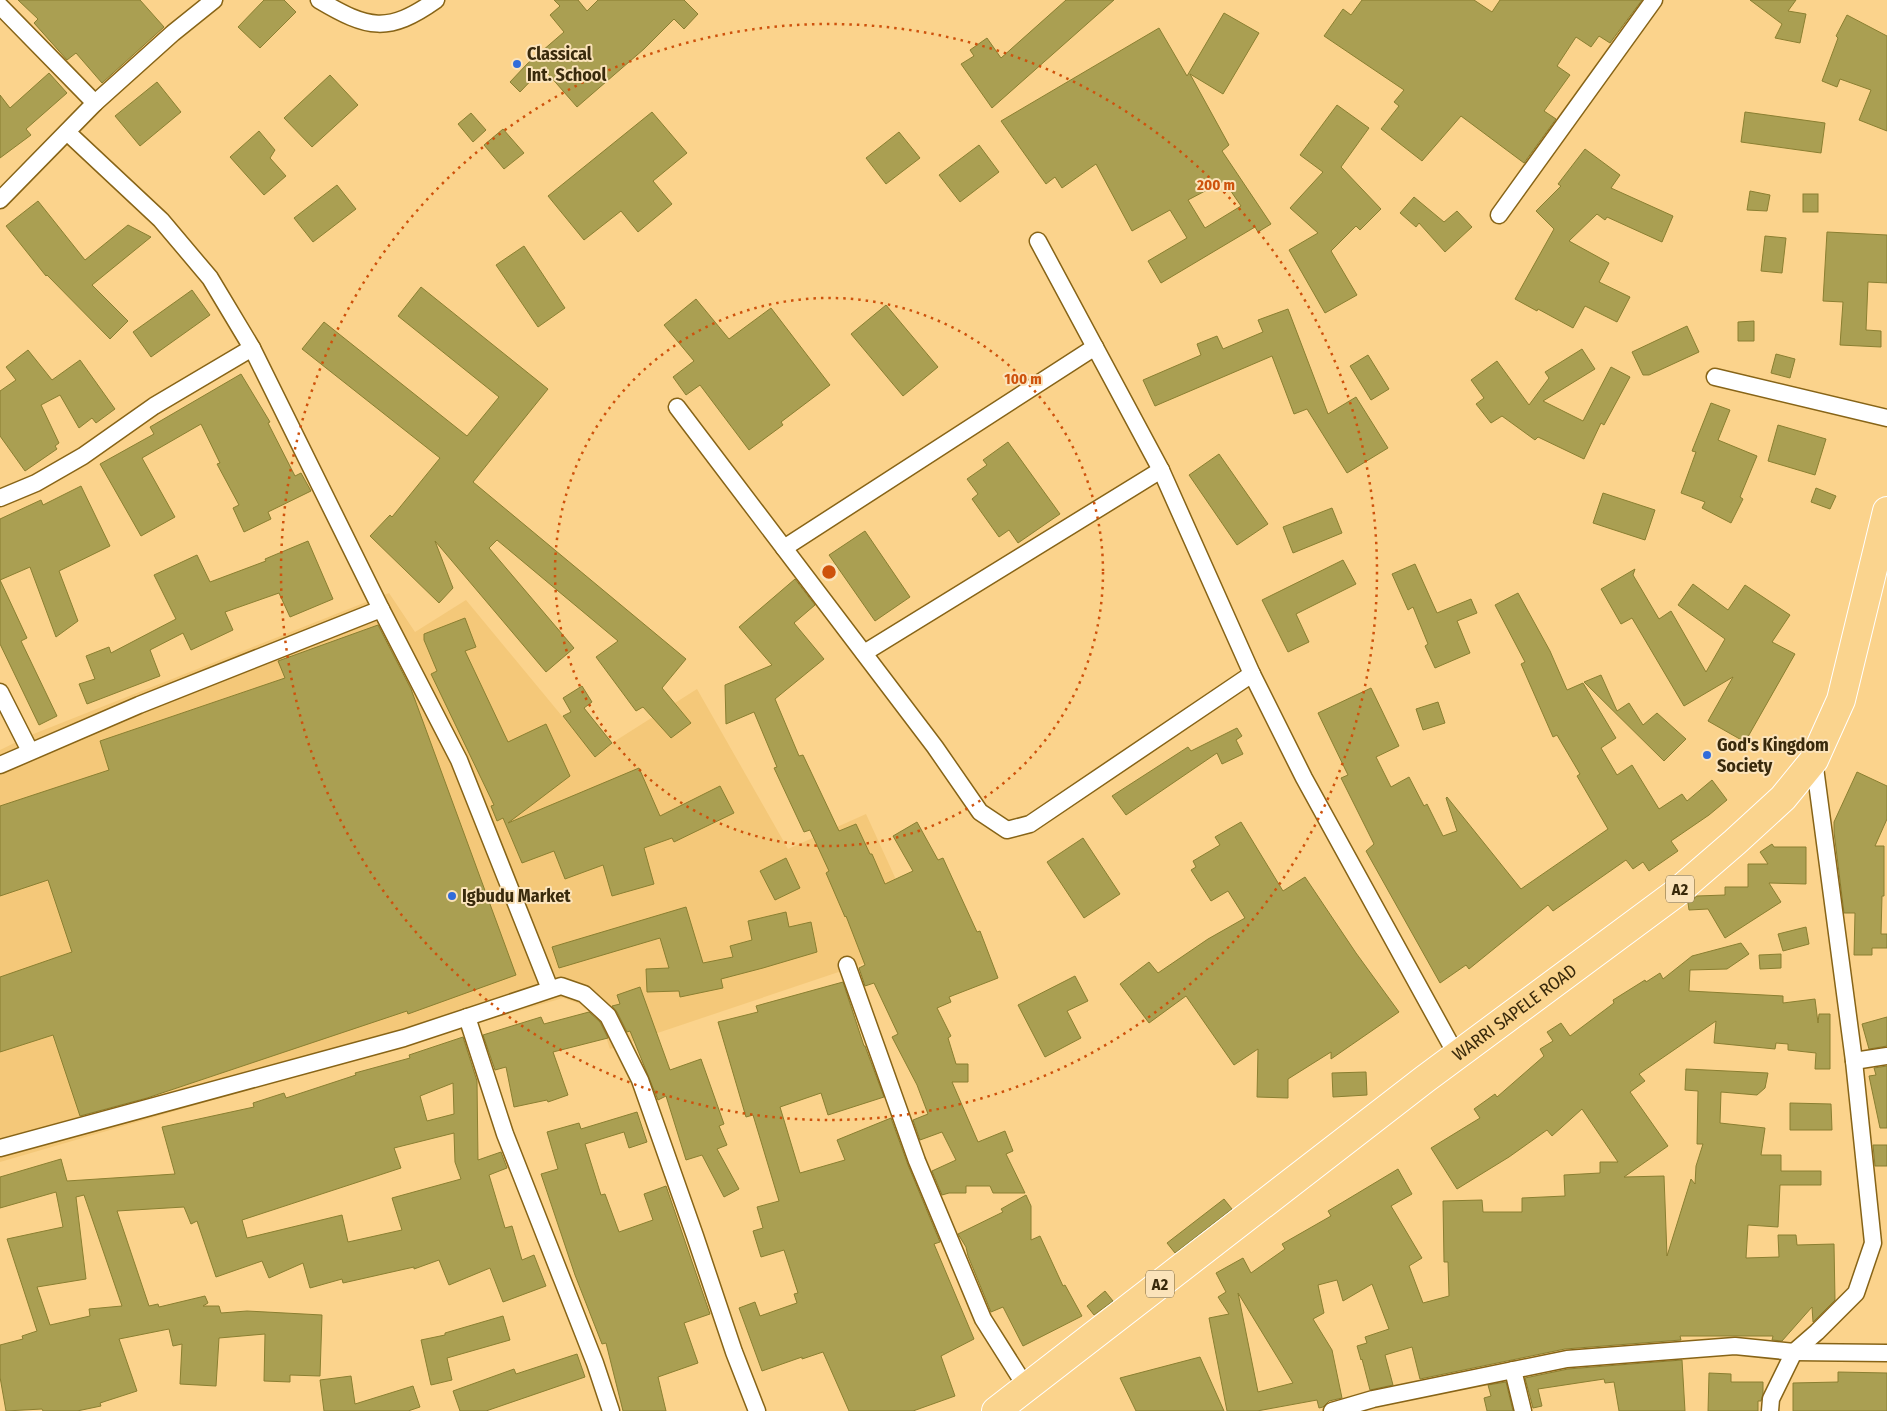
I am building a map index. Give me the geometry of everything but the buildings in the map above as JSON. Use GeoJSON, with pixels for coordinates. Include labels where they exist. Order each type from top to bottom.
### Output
{"type":"FeatureCollection","features":[{"type":"Feature","properties":{"kind":"highway","name":"WARRI SAPELE ROAD"},"geometry":{"type":"LineString","coordinates":[[996,1411],[1456,1056],[1676,893],[1783,798],[1814,760],[1841,700],[1887,511]]}},
{"type":"Feature","properties":{"kind":"street"},"geometry":{"type":"LineString","coordinates":[[0,200],[95,103],[173,33],[214,0]]}},
{"type":"Feature","properties":{"kind":"street"},"geometry":{"type":"LineString","coordinates":[[319,0],[344,14],[368,24],[388,24],[423,10],[436,0]]}},
{"type":"Feature","properties":{"kind":"street"},"geometry":{"type":"LineString","coordinates":[[1499,215],[1654,0]]}},
{"type":"Feature","properties":{"kind":"street"},"geometry":{"type":"LineString","coordinates":[[0,6],[95,103]]}},
{"type":"Feature","properties":{"kind":"street"},"geometry":{"type":"LineString","coordinates":[[67,132],[161,220],[210,278],[252,348],[381,609],[459,760],[550,989]]}},
{"type":"Feature","properties":{"kind":"street"},"geometry":{"type":"LineString","coordinates":[[1038,241],[1161,470],[1252,674],[1304,778],[1456,1056]]}},
{"type":"Feature","properties":{"kind":"street"},"geometry":{"type":"LineString","coordinates":[[784,548],[1095,347]]}},
{"type":"Feature","properties":{"kind":"street"},"geometry":{"type":"LineString","coordinates":[[0,498],[36,483],[83,456],[154,406],[252,348]]}},
{"type":"Feature","properties":{"kind":"street"},"geometry":{"type":"LineString","coordinates":[[1715,377],[1887,418]]}},
{"type":"Feature","properties":{"kind":"street"},"geometry":{"type":"LineString","coordinates":[[677,407],[935,748],[980,812],[1007,830],[1030,824],[1252,674]]}},
{"type":"Feature","properties":{"kind":"street"},"geometry":{"type":"LineString","coordinates":[[864,654],[1161,470]]}},
{"type":"Feature","properties":{"kind":"street"},"geometry":{"type":"LineString","coordinates":[[0,765],[139,705],[381,609]]}},
{"type":"Feature","properties":{"kind":"street"},"geometry":{"type":"LineString","coordinates":[[0,692],[30,751]]}},
{"type":"Feature","properties":{"kind":"street"},"geometry":{"type":"LineString","coordinates":[[1770,1411],[1771,1399],[1794,1352],[1856,1293],[1873,1243],[1854,1061],[1814,760]]}},
{"type":"Feature","properties":{"kind":"street"},"geometry":{"type":"LineString","coordinates":[[847,965],[916,1161],[983,1318],[1026,1387]]}},
{"type":"Feature","properties":{"kind":"street"},"geometry":{"type":"LineString","coordinates":[[0,1148],[404,1038],[560,986],[584,994],[608,1016],[640,1080],[734,1352],[757,1411]]}},
{"type":"Feature","properties":{"kind":"street"},"geometry":{"type":"LineString","coordinates":[[467,1017],[505,1134],[595,1363],[611,1411]]}},
{"type":"Feature","properties":{"kind":"street"},"geometry":{"type":"LineString","coordinates":[[1854,1061],[1887,1056]]}},
{"type":"Feature","properties":{"kind":"street"},"geometry":{"type":"LineString","coordinates":[[1332,1411],[1373,1399],[1566,1360],[1725,1347],[1794,1352],[1887,1353]]}},
{"type":"Feature","properties":{"kind":"street"},"geometry":{"type":"LineString","coordinates":[[1513,1370],[1523,1411]]}},
{"type":"Feature","properties":{"kind":"shaded area","name":"Igbudu Market"},"geometry":{"type":"Polygon","coordinates":[[[389,593],[415,632],[466,600],[595,756],[612,743],[697,689],[788,849],[866,814],[925,943],[610,1049],[597,1010],[563,998],[0,1162],[0,750],[31,735],[389,593]]]}},
{"type":"Feature","properties":{"kind":"place","name":"Classical Int. School"},"geometry":{"type":"Point","coordinates":[517,64]}},
{"type":"Feature","properties":{"kind":"place","name":"God's Kingdom Society"},"geometry":{"type":"Point","coordinates":[1707,755]}},
{"type":"Feature","properties":{"kind":"place","name":"Igbudu Market"},"geometry":{"type":"Point","coordinates":[452,896]}}]}
